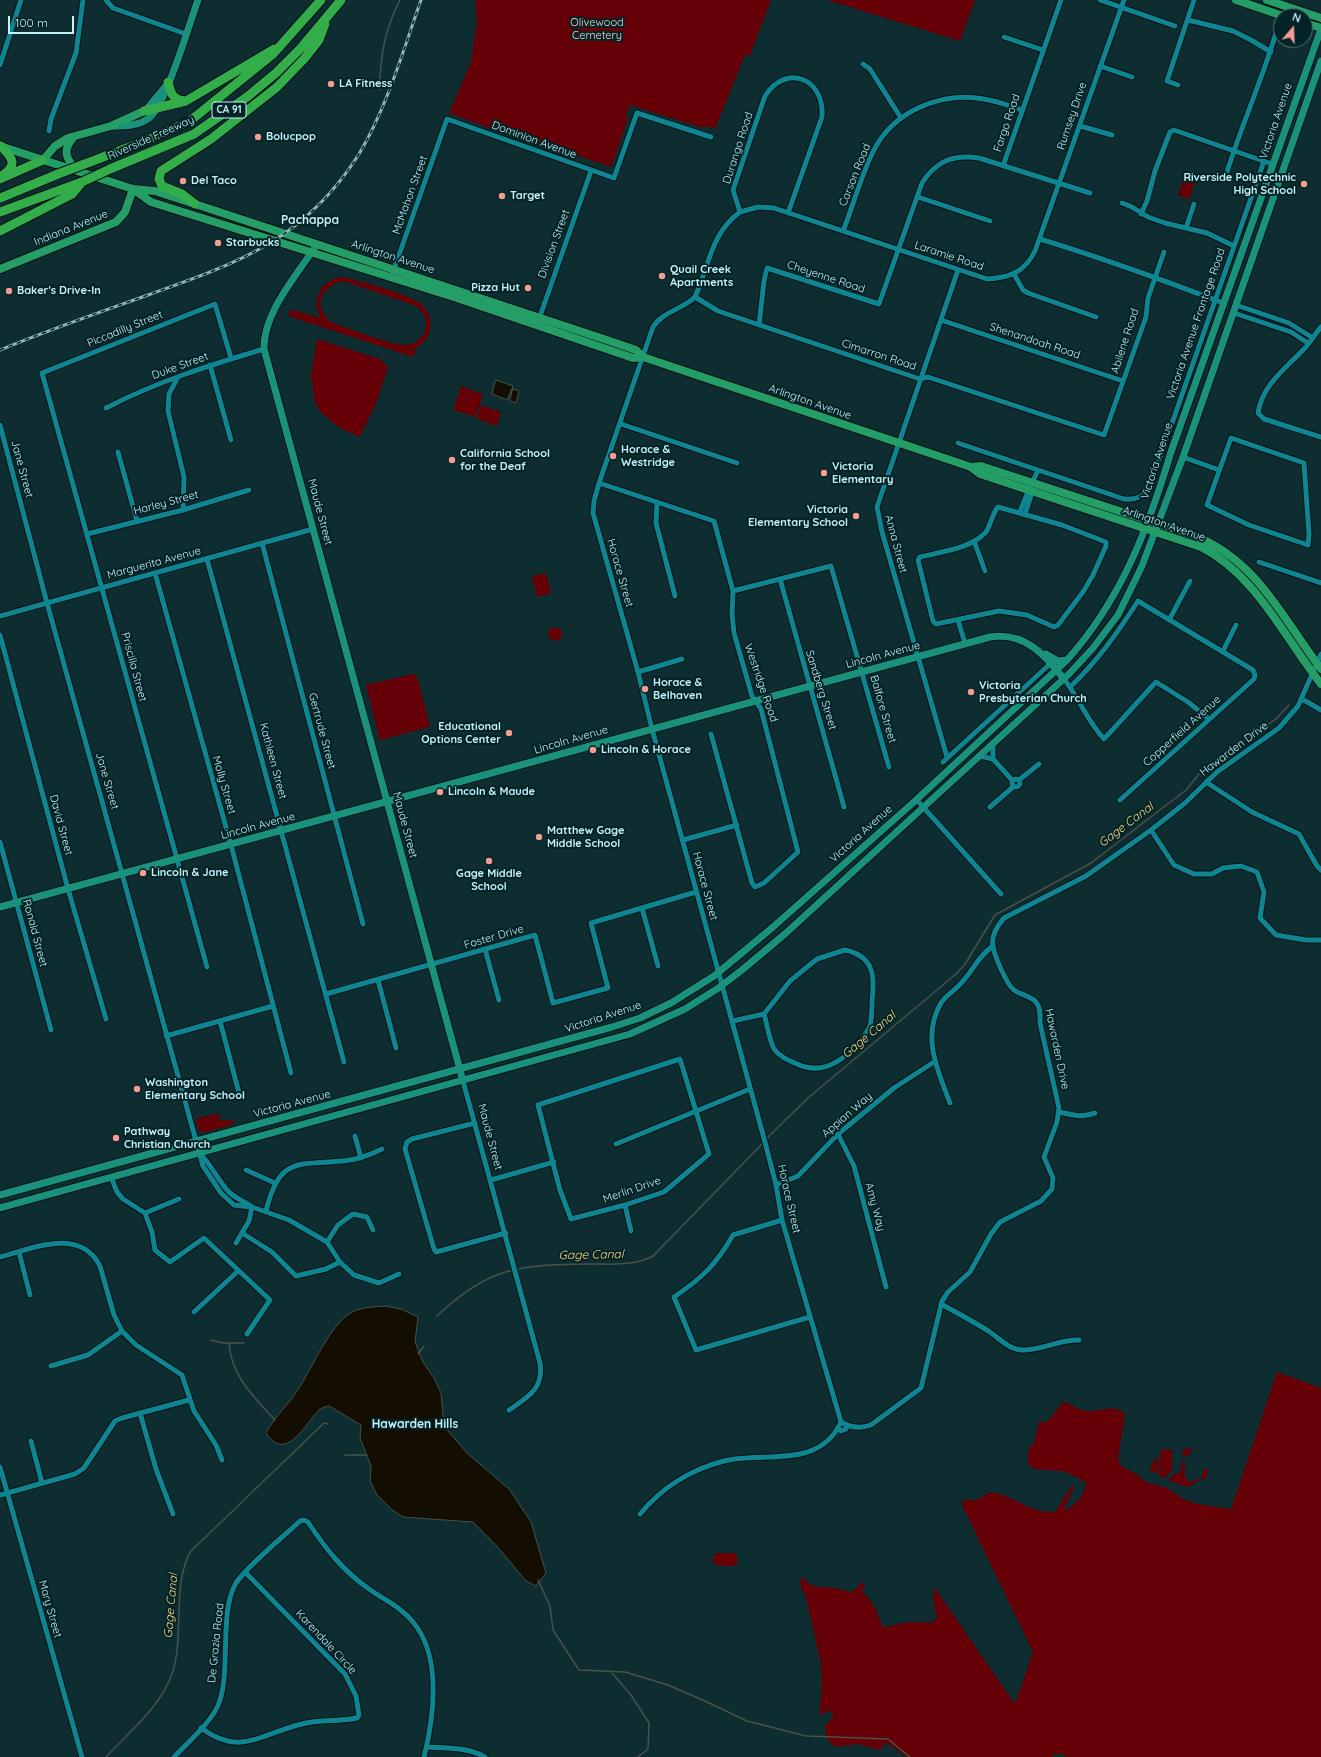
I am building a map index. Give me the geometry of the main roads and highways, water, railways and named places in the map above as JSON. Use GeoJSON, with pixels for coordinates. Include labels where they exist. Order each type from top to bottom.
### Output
{"type":"FeatureCollection","features":[{"type":"Feature","properties":{"kind":"highway","name":"Riverside Freeway"},"geometry":{"type":"LineString","coordinates":[[0,198],[140,143],[190,120],[259,67],[283,45],[321,0]]}},
{"type":"Feature","properties":{"kind":"highway","name":"Riverside Freeway"},"geometry":{"type":"LineString","coordinates":[[0,212],[82,182],[194,134],[247,97],[276,73],[327,19],[341,0]]}},
{"type":"Feature","properties":{"kind":"highway"},"geometry":{"type":"LineString","coordinates":[[195,204],[182,194],[162,186],[159,179],[161,171],[211,139],[277,87],[319,40],[327,19]]}},
{"type":"Feature","properties":{"kind":"highway"},"geometry":{"type":"LineString","coordinates":[[144,111],[159,106],[186,101],[260,56],[283,45]]}},
{"type":"Feature","properties":{"kind":"highway"},"geometry":{"type":"LineString","coordinates":[[168,82],[172,96],[177,100],[186,101]]}},
{"type":"Feature","properties":{"kind":"highway"},"geometry":{"type":"LineString","coordinates":[[0,146],[11,158],[12,163],[10,170],[0,178]]}},
{"type":"Feature","properties":{"kind":"highway"},"geometry":{"type":"LineString","coordinates":[[0,178],[43,160]]}},
{"type":"Feature","properties":{"kind":"highway"},"geometry":{"type":"LineString","coordinates":[[0,231],[72,194],[82,182]]}},
{"type":"Feature","properties":{"kind":"main road"},"geometry":{"type":"LineString","coordinates":[[111,126],[129,125],[143,122],[150,117],[159,106],[166,91],[198,0]]}},
{"type":"Feature","properties":{"kind":"main road"},"geometry":{"type":"LineString","coordinates":[[1236,0],[1273,13]]}},
{"type":"Feature","properties":{"kind":"main road"},"geometry":{"type":"LineString","coordinates":[[1267,0],[1321,18]]}},
{"type":"Feature","properties":{"kind":"main road","name":"Victoria Avenue"},"geometry":{"type":"LineString","coordinates":[[0,1195],[605,1030],[640,1018],[687,994],[719,972],[773,927],[916,799],[1056,670],[1092,630],[1114,598],[1129,568],[1147,524],[1223,303],[1321,29]]}},
{"type":"Feature","properties":{"kind":"main road","name":"Victoria Avenue"},"geometry":{"type":"LineString","coordinates":[[0,1208],[630,1034],[685,1008],[722,986],[786,933],[923,806],[1064,679],[1093,648],[1118,616],[1142,566],[1183,457],[1321,61]]}},
{"type":"Feature","properties":{"kind":"main road"},"geometry":{"type":"LineString","coordinates":[[43,160],[60,143],[74,136],[111,126],[144,111],[168,82]]}},
{"type":"Feature","properties":{"kind":"main road"},"geometry":{"type":"LineString","coordinates":[[74,136],[66,149],[66,155],[69,162],[79,172]]}},
{"type":"Feature","properties":{"kind":"main road","name":"Arlington Avenue"},"geometry":{"type":"LineString","coordinates":[[0,146],[133,190],[151,202],[312,253],[392,273]]}},
{"type":"Feature","properties":{"kind":"main road","name":"Arlington Avenue"},"geometry":{"type":"LineString","coordinates":[[133,190],[155,191],[317,244],[392,273],[538,321],[636,350],[642,357],[971,467],[980,474],[1031,486],[1157,528],[1217,555],[1244,578],[1321,684]]}},
{"type":"Feature","properties":{"kind":"main road","name":"Indiana Avenue"},"geometry":{"type":"LineString","coordinates":[[0,269],[116,222],[125,212],[133,190]]}},
{"type":"Feature","properties":{"kind":"main road","name":"Maude Street"},"geometry":{"type":"LineString","coordinates":[[317,244],[275,308],[265,331],[264,349],[463,1081]]}},
{"type":"Feature","properties":{"kind":"main road","name":"Arlington Avenue"},"geometry":{"type":"LineString","coordinates":[[1157,528],[1204,540],[1228,553],[1243,565],[1253,575],[1275,604],[1319,666]]}},
{"type":"Feature","properties":{"kind":"main road","name":"Lincoln Avenue"},"geometry":{"type":"LineString","coordinates":[[0,907],[177,860],[990,637],[1006,636],[1026,642],[1042,653],[1064,679]]}},
{"type":"Feature","properties":{"kind":"main road"},"geometry":{"type":"LineString","coordinates":[[1042,653],[1048,654],[1058,661],[1066,660]]}},
{"type":"Feature","properties":{"kind":"waterway"},"geometry":{"type":"LineString","coordinates":[[379,90],[384,44],[390,22],[400,0]]}},
{"type":"Feature","properties":{"kind":"waterway","name":"Gage Canal"},"geometry":{"type":"LineString","coordinates":[[766,1139],[808,1098],[956,974],[965,964],[995,915],[1091,863],[1186,790],[1199,774],[1208,766],[1276,719],[1289,705]]}},
{"type":"Feature","properties":{"kind":"waterway","name":"Gage Canal"},"geometry":{"type":"LineString","coordinates":[[437,1316],[456,1299],[474,1286],[509,1271],[547,1265],[624,1264],[653,1256],[764,1142]]}},
{"type":"Feature","properties":{"kind":"waterway"},"geometry":{"type":"LineString","coordinates":[[211,1340],[223,1343],[244,1343]]}},
{"type":"Feature","properties":{"kind":"waterway"},"geometry":{"type":"LineString","coordinates":[[229,1343],[234,1366],[239,1376],[252,1394],[275,1420]]}},
{"type":"Feature","properties":{"kind":"waterway"},"geometry":{"type":"LineString","coordinates":[[418,1354],[424,1346]]}},
{"type":"Feature","properties":{"kind":"waterway","name":"Gage Canal"},"geometry":{"type":"LineString","coordinates":[[106,1757],[153,1707],[168,1684],[176,1657],[182,1578],[185,1564],[191,1551],[324,1423],[328,1424]]}},
{"type":"Feature","properties":{"kind":"waterway"},"geometry":{"type":"LineString","coordinates":[[345,1455],[367,1455]]}},
{"type":"Feature","properties":{"kind":"waterway"},"geometry":{"type":"LineString","coordinates":[[538,1580],[550,1606],[553,1630],[579,1670],[625,1672],[668,1685],[747,1721],[806,1736],[888,1739],[910,1757]]}},
{"type":"Feature","properties":{"kind":"waterway"},"geometry":{"type":"LineString","coordinates":[[612,1673],[631,1695],[649,1723],[648,1749],[638,1757]]}},
{"type":"Feature","properties":{"kind":"railway"},"geometry":{"type":"LineString","coordinates":[[0,350],[211,272],[267,245],[292,228],[316,208],[338,183],[359,154],[386,98],[421,0]]}},
{"type":"Feature","properties":{"kind":"place","name":"LA Fitness"},"geometry":{"type":"Point","coordinates":[331,84]}},
{"type":"Feature","properties":{"kind":"place","name":"Bolucpop"},"geometry":{"type":"Point","coordinates":[258,137]}},
{"type":"Feature","properties":{"kind":"place","name":"Del Taco"},"geometry":{"type":"Point","coordinates":[183,181]}},
{"type":"Feature","properties":{"kind":"place","name":"Riverside Polytechnic High School"},"geometry":{"type":"Point","coordinates":[1304,184]}},
{"type":"Feature","properties":{"kind":"place","name":"Target"},"geometry":{"type":"Point","coordinates":[502,196]}},
{"type":"Feature","properties":{"kind":"place","name":"Starbucks"},"geometry":{"type":"Point","coordinates":[218,243]}},
{"type":"Feature","properties":{"kind":"place","name":"Quail Creek Apartments"},"geometry":{"type":"Point","coordinates":[662,276]}},
{"type":"Feature","properties":{"kind":"place","name":"Pizza Hut"},"geometry":{"type":"Point","coordinates":[528,288]}},
{"type":"Feature","properties":{"kind":"place","name":"Baker's Drive-In"},"geometry":{"type":"Point","coordinates":[9,291]}},
{"type":"Feature","properties":{"kind":"place","name":"Horace & Westridge"},"geometry":{"type":"Point","coordinates":[613,456]}},
{"type":"Feature","properties":{"kind":"place","name":"California School for the Deaf"},"geometry":{"type":"Point","coordinates":[452,460]}},
{"type":"Feature","properties":{"kind":"place","name":"Victoria Elementary"},"geometry":{"type":"Point","coordinates":[824,473]}},
{"type":"Feature","properties":{"kind":"place","name":"Victoria Elementary School"},"geometry":{"type":"Point","coordinates":[856,516]}},
{"type":"Feature","properties":{"kind":"place","name":"Horace & Belhaven"},"geometry":{"type":"Point","coordinates":[645,689]}},
{"type":"Feature","properties":{"kind":"place","name":"Victoria Presbyterian Church"},"geometry":{"type":"Point","coordinates":[971,692]}},
{"type":"Feature","properties":{"kind":"place","name":"Educational Options Center"},"geometry":{"type":"Point","coordinates":[509,733]}},
{"type":"Feature","properties":{"kind":"place","name":"Lincoln & Horace"},"geometry":{"type":"Point","coordinates":[593,750]}},
{"type":"Feature","properties":{"kind":"place","name":"Lincoln & Maude"},"geometry":{"type":"Point","coordinates":[440,792]}},
{"type":"Feature","properties":{"kind":"place","name":"Matthew Gage Middle School"},"geometry":{"type":"Point","coordinates":[539,837]}},
{"type":"Feature","properties":{"kind":"place","name":"Gage Middle School"},"geometry":{"type":"Point","coordinates":[489,861]}},
{"type":"Feature","properties":{"kind":"place","name":"Lincoln & Jane"},"geometry":{"type":"Point","coordinates":[143,873]}},
{"type":"Feature","properties":{"kind":"place","name":"Washington Elementary School"},"geometry":{"type":"Point","coordinates":[137,1089]}},
{"type":"Feature","properties":{"kind":"place","name":"Pathway Christian Church"},"geometry":{"type":"Point","coordinates":[116,1138]}},
{"type":"Feature","properties":{"kind":"district","name":"Pachappa"},"geometry":{"type":"Point","coordinates":[310,220]}},
{"type":"Feature","properties":{"kind":"district","name":"Hawarden Hills"},"geometry":{"type":"Point","coordinates":[415,1424]}},
{"type":"Feature","properties":{"kind":"park label","name":"Olivewood Cemetery"},"geometry":{"type":"Point","coordinates":[597,29]}}]}
